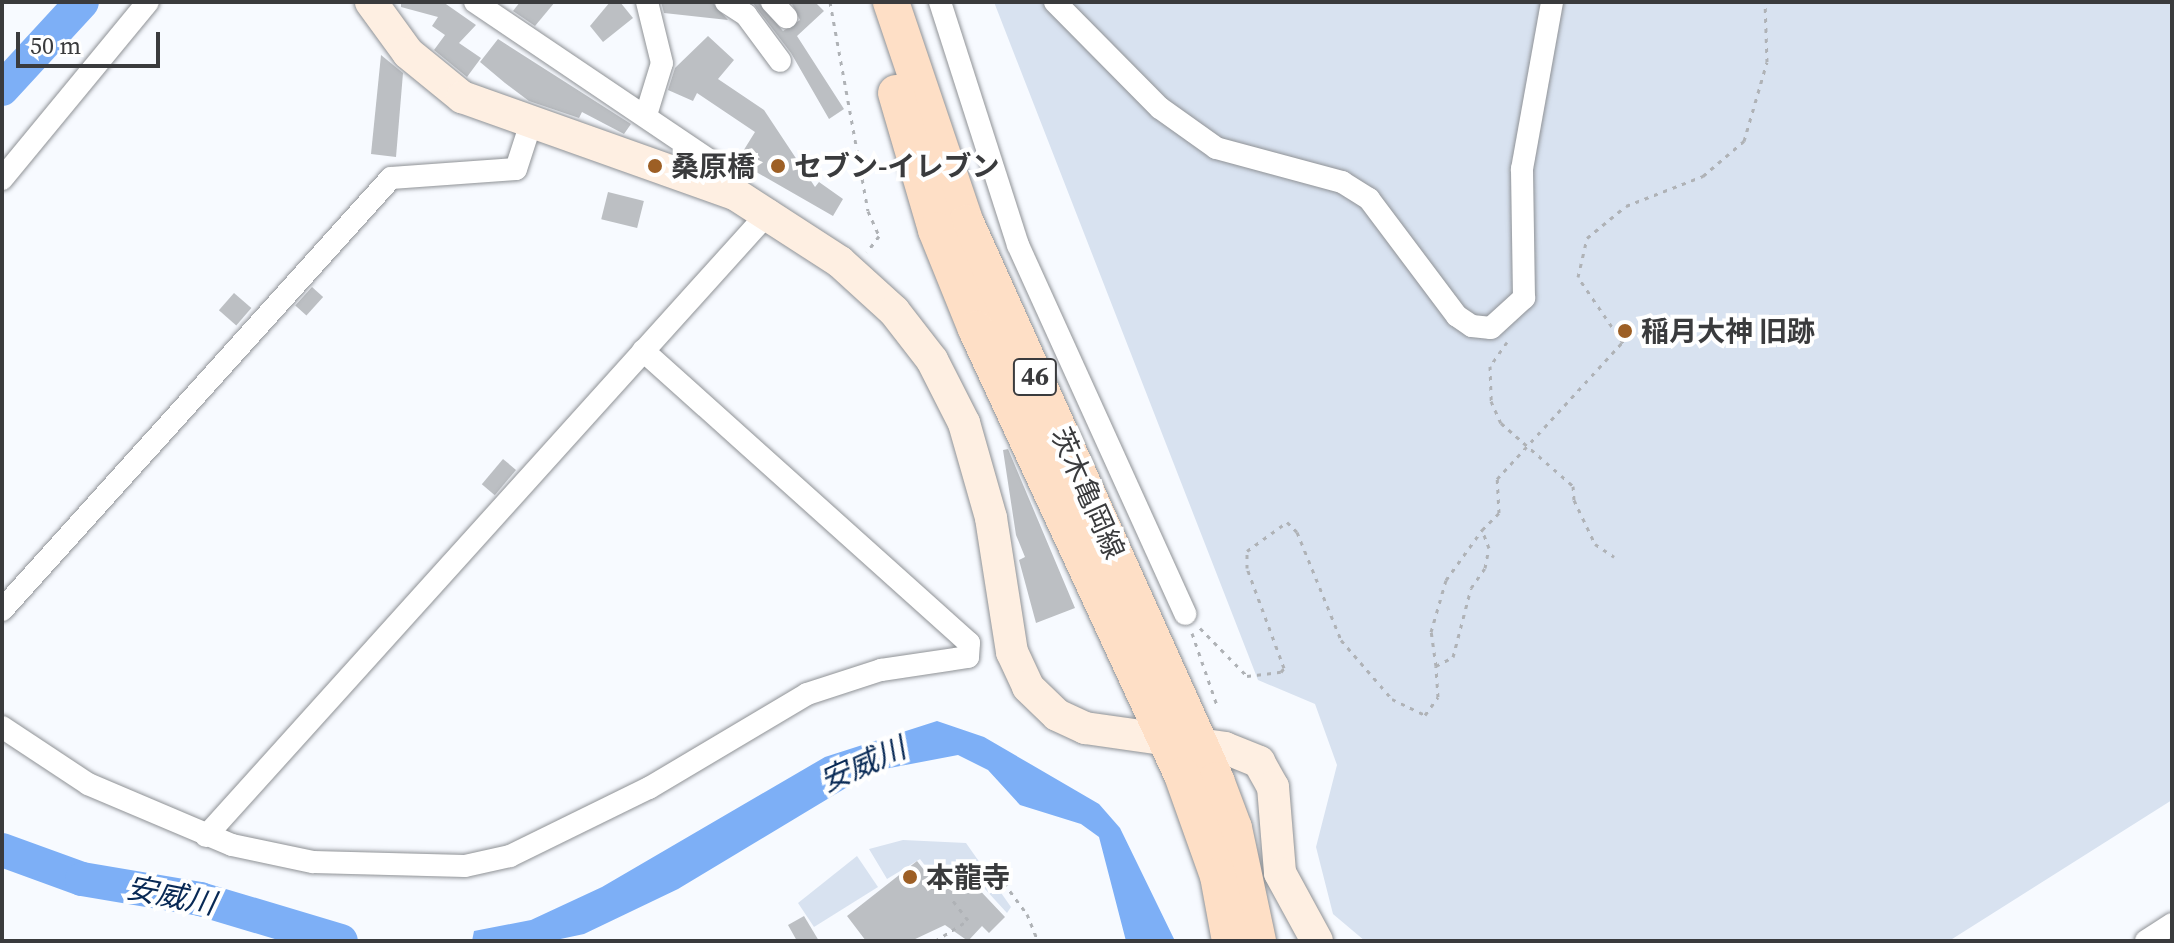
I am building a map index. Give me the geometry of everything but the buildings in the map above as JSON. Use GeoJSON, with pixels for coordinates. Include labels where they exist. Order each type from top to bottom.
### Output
{"type":"FeatureCollection","features":[{"type":"Feature","properties":{"kind":"main road","name":"茨木亀岡線"},"geometry":{"type":"LineString","coordinates":[[882,2],[897,94],[936,230],[1183,741],[1234,828],[1258,941]]}},
{"type":"Feature","properties":{"kind":"main road","name":"茨木亀岡線"},"geometry":{"type":"LineString","coordinates":[[891,2],[966,223],[1183,741],[1218,876],[1230,941]]}},
{"type":"Feature","properties":{"kind":"street"},"geometry":{"type":"LineString","coordinates":[[2,179],[148,2]]}},
{"type":"Feature","properties":{"kind":"street"},"geometry":{"type":"LineString","coordinates":[[371,2],[408,53],[446,86],[530,126],[719,187],[770,211],[894,311],[948,387],[984,489],[1012,652],[1028,687],[1057,715],[1085,728],[1246,753],[1268,771],[1280,873],[1317,941]]}},
{"type":"Feature","properties":{"kind":"street"},"geometry":{"type":"LineString","coordinates":[[475,2],[724,170],[719,187]]}},
{"type":"Feature","properties":{"kind":"street"},"geometry":{"type":"LineString","coordinates":[[646,115],[662,63],[647,2]]}},
{"type":"Feature","properties":{"kind":"street"},"geometry":{"type":"LineString","coordinates":[[726,2],[746,15],[780,61]]}},
{"type":"Feature","properties":{"kind":"street"},"geometry":{"type":"LineString","coordinates":[[940,2],[1018,245],[1185,614]]}},
{"type":"Feature","properties":{"kind":"street"},"geometry":{"type":"LineString","coordinates":[[1055,2],[1160,108],[1216,148],[1342,182],[1369,199],[1457,316],[1472,326],[1499,324],[1524,298],[1522,169],[1552,2]]}},
{"type":"Feature","properties":{"kind":"street"},"geometry":{"type":"LineString","coordinates":[[2,610],[391,178],[516,169],[530,126]]}},
{"type":"Feature","properties":{"kind":"street"},"geometry":{"type":"LineString","coordinates":[[206,836],[770,211]]}},
{"type":"Feature","properties":{"kind":"street"},"geometry":{"type":"LineString","coordinates":[[2,727],[88,784],[206,836],[313,862],[486,864],[649,788],[807,694],[881,670],[968,657],[969,643],[643,350]]}},
{"type":"Feature","properties":{"kind":"street"},"geometry":{"type":"LineString","coordinates":[[2146,941],[2172,924]]}},
{"type":"Feature","properties":{"kind":"path"},"geometry":{"type":"LineString","coordinates":[[830,2],[868,211],[879,236],[863,256]]}},
{"type":"Feature","properties":{"kind":"path"},"geometry":{"type":"LineString","coordinates":[[1623,343],[1578,277],[1587,238],[1626,206],[1703,176],[1744,141],[1767,62],[1765,2]]}},
{"type":"Feature","properties":{"kind":"path"},"geometry":{"type":"LineString","coordinates":[[1499,324],[1508,344],[1490,366],[1491,401],[1501,423],[1573,486],[1574,500],[1595,544],[1614,557]]}},
{"type":"Feature","properties":{"kind":"path"},"geometry":{"type":"LineString","coordinates":[[1185,614],[1196,618],[1213,647],[1247,676],[1281,672],[1284,668],[1262,618],[1247,560],[1254,541],[1287,522],[1297,532],[1341,640],[1392,699],[1425,715],[1438,697],[1431,632],[1446,580],[1482,530],[1499,513],[1497,479],[1628,336]]}},
{"type":"Feature","properties":{"kind":"path"},"geometry":{"type":"LineString","coordinates":[[1436,666],[1453,657],[1471,588],[1485,568],[1489,548],[1482,530]]}},
{"type":"Feature","properties":{"kind":"path"},"geometry":{"type":"LineString","coordinates":[[1185,614],[1218,708]]}},
{"type":"Feature","properties":{"kind":"path"},"geometry":{"type":"LineString","coordinates":[[992,867],[1027,914],[1038,941]]}},
{"type":"Feature","properties":{"kind":"path"},"geometry":{"type":"LineString","coordinates":[[935,941],[968,920],[951,898]]}},
{"type":"Feature","properties":{"kind":"shaded area"},"geometry":{"type":"Polygon","coordinates":[[[994,2],[2172,2],[2172,800],[1949,941],[1365,941],[1333,914],[1316,847],[1337,765],[1315,704],[1258,680],[994,2]]]}},
{"type":"Feature","properties":{"kind":"shaded area"},"geometry":{"type":"Polygon","coordinates":[[[903,840],[966,843],[1011,907],[1007,913],[973,876],[939,884],[920,859],[887,879],[869,849],[903,840]]]}},
{"type":"Feature","properties":{"kind":"shaded area"},"geometry":{"type":"Polygon","coordinates":[[[857,856],[878,887],[814,927],[798,903],[857,856]]]}},
{"type":"Feature","properties":{"kind":"water"},"geometry":{"type":"Polygon","coordinates":[[[937,721],[984,737],[1099,804],[1120,828],[1175,941],[1126,941],[1099,837],[1081,824],[1020,805],[988,770],[958,755],[874,771],[678,889],[584,934],[551,941],[472,941],[474,931],[531,920],[602,887],[825,757],[937,721]]]}},
{"type":"Feature","properties":{"kind":"waterway","name":"安威川"},"geometry":{"type":"LineString","coordinates":[[2,89],[82,2]]}},
{"type":"Feature","properties":{"kind":"waterway","name":"安威川"},"geometry":{"type":"LineString","coordinates":[[2,850],[82,879],[200,899],[341,941]]}},
{"type":"Feature","properties":{"kind":"place","name":"桑原橋"},"geometry":{"type":"Point","coordinates":[655,166]}},
{"type":"Feature","properties":{"kind":"place","name":"セブン-イレブン"},"geometry":{"type":"Point","coordinates":[778,166]}},
{"type":"Feature","properties":{"kind":"place","name":"稲月大神 旧跡"},"geometry":{"type":"Point","coordinates":[1625,331]}},
{"type":"Feature","properties":{"kind":"place","name":"本龍寺"},"geometry":{"type":"Point","coordinates":[910,877]}}]}
